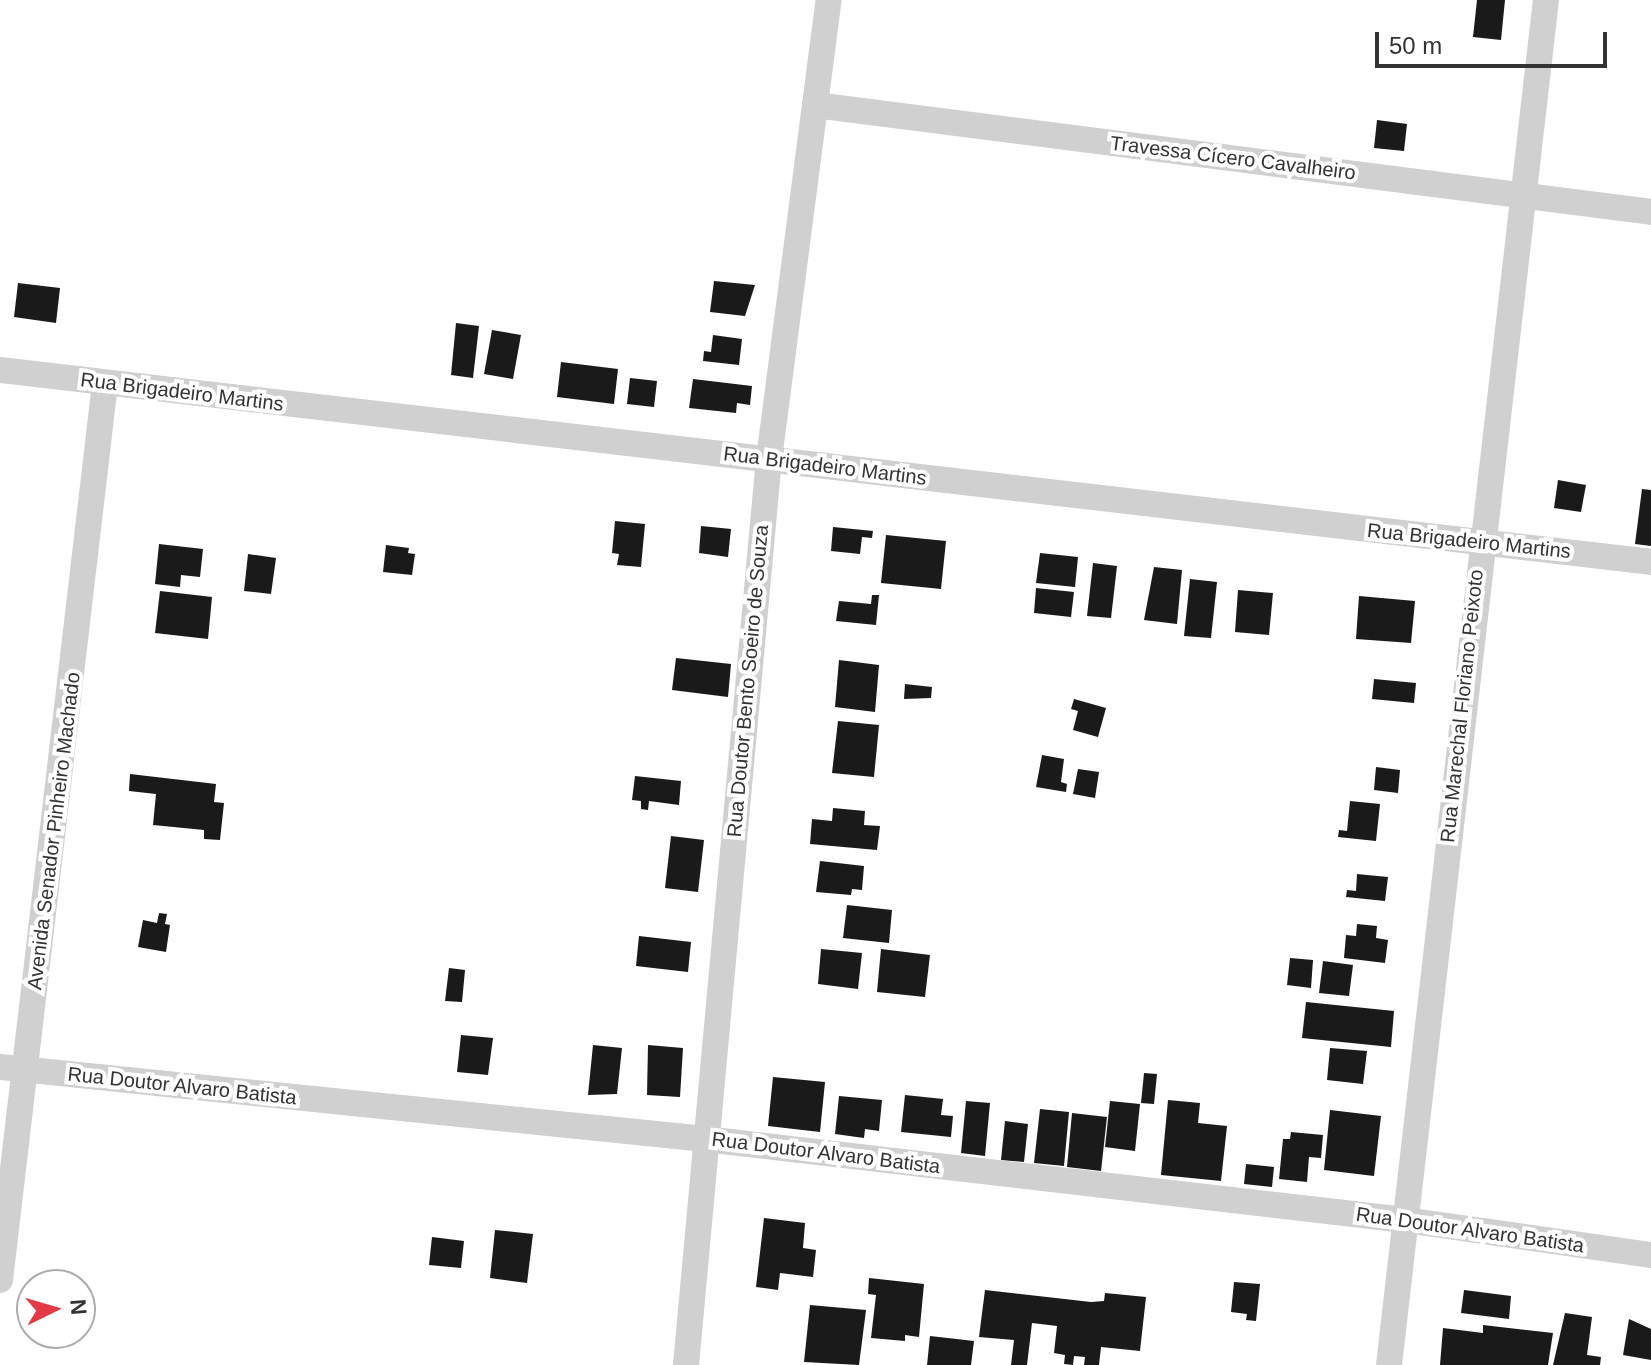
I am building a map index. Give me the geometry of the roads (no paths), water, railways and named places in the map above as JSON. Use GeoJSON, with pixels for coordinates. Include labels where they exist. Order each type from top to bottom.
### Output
{"type":"FeatureCollection","features":[{"type":"Feature","properties":{"kind":"street","name":"Rua Doutor Bento Soeiro de Souza"},"geometry":{"type":"LineString","coordinates":[[686,1365],[769,459],[829,0]]}},
{"type":"Feature","properties":{"kind":"street","name":"Rua Marechal Floriano Peixoto"},"geometry":{"type":"LineString","coordinates":[[1389,1365],[1480,543],[1546,0]]}},
{"type":"Feature","properties":{"kind":"street","name":"Travessa Cícero Cavalheiro"},"geometry":{"type":"LineString","coordinates":[[815,105],[1651,212]]}},
{"type":"Feature","properties":{"kind":"street","name":"Rua Brigadeiro Martins"},"geometry":{"type":"LineString","coordinates":[[0,370],[1651,562]]}},
{"type":"Feature","properties":{"kind":"street","name":"Avenida Senador Pinheiro Machado"},"geometry":{"type":"LineString","coordinates":[[0,1280],[13,1068],[105,383]]}},
{"type":"Feature","properties":{"kind":"street","name":"Rua Doutor Alvaro Batista"},"geometry":{"type":"LineString","coordinates":[[13,1068],[705,1139],[1405,1220],[1651,1255]]}}]}
